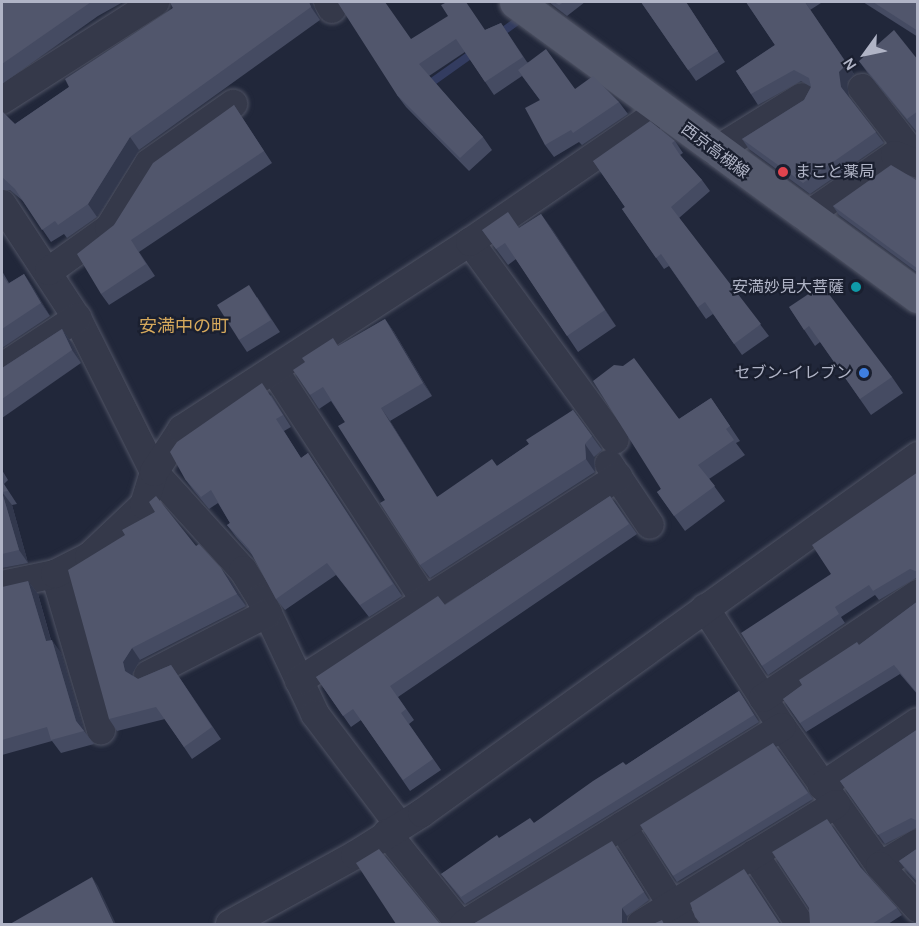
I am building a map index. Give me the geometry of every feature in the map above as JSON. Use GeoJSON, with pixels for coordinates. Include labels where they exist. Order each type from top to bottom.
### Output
{"type":"FeatureCollection","features":[{"type":"Feature","properties":{"kind":"main road","name":"西京高槻線"},"geometry":{"type":"LineString","coordinates":[[516,2],[715,151],[918,296]]}},
{"type":"Feature","properties":{"kind":"street"},"geometry":{"type":"LineString","coordinates":[[2,100],[155,2]]}},
{"type":"Feature","properties":{"kind":"street"},"geometry":{"type":"LineString","coordinates":[[805,216],[909,150],[862,88]]}},
{"type":"Feature","properties":{"kind":"street"},"geometry":{"type":"LineString","coordinates":[[715,151],[802,97]]}},
{"type":"Feature","properties":{"kind":"street"},"geometry":{"type":"LineString","coordinates":[[49,271],[109,228],[148,164],[233,104]]}},
{"type":"Feature","properties":{"kind":"street"},"geometry":{"type":"LineString","coordinates":[[2,585],[55,574],[89,557],[117,535],[144,505],[154,472],[182,429],[470,242],[655,115]]}},
{"type":"Feature","properties":{"kind":"street"},"geometry":{"type":"LineString","coordinates":[[2,204],[49,271],[77,318],[154,472],[243,570],[267,613],[299,681],[330,736],[460,924]]}},
{"type":"Feature","properties":{"kind":"street"},"geometry":{"type":"LineString","coordinates":[[470,242],[614,460],[650,525]]}},
{"type":"Feature","properties":{"kind":"street"},"geometry":{"type":"LineString","coordinates":[[2,366],[77,318]]}},
{"type":"Feature","properties":{"kind":"street"},"geometry":{"type":"LineString","coordinates":[[274,370],[425,601]]}},
{"type":"Feature","properties":{"kind":"street"},"geometry":{"type":"LineString","coordinates":[[230,924],[355,855],[505,754],[918,456]]}},
{"type":"Feature","properties":{"kind":"street"},"geometry":{"type":"LineString","coordinates":[[299,681],[425,601],[614,460]]}},
{"type":"Feature","properties":{"kind":"street"},"geometry":{"type":"LineString","coordinates":[[55,574],[101,730]]}},
{"type":"Feature","properties":{"kind":"street"},"geometry":{"type":"LineString","coordinates":[[763,698],[918,594]]}},
{"type":"Feature","properties":{"kind":"street"},"geometry":{"type":"LineString","coordinates":[[705,608],[829,795],[880,866],[918,908]]}},
{"type":"Feature","properties":{"kind":"street"},"geometry":{"type":"LineString","coordinates":[[148,675],[267,613]]}},
{"type":"Feature","properties":{"kind":"street"},"geometry":{"type":"LineString","coordinates":[[641,924],[678,915],[918,722]]}},
{"type":"Feature","properties":{"kind":"street"},"geometry":{"type":"LineString","coordinates":[[464,924],[782,727]]}},
{"type":"Feature","properties":{"kind":"street"},"geometry":{"type":"LineString","coordinates":[[622,826],[678,915]]}},
{"type":"Feature","properties":{"kind":"street"},"geometry":{"type":"LineString","coordinates":[[880,866],[918,843]]}},
{"type":"Feature","properties":{"kind":"street"},"geometry":{"type":"LineString","coordinates":[[754,854],[800,924]]}},
{"type":"Feature","properties":{"kind":"building"},"geometry":{"type":"Polygon","coordinates":[[[2,2],[91,2],[2,64],[2,2]]]}},
{"type":"Feature","properties":{"kind":"building"},"geometry":{"type":"Polygon","coordinates":[[[170,2],[309,2],[311,7],[130,137],[88,204],[58,225],[55,221],[42,230],[15,189],[2,177],[2,113],[15,124],[69,87],[65,79],[173,8],[170,2]]]}},
{"type":"Feature","properties":{"kind":"building"},"geometry":{"type":"Polygon","coordinates":[[[385,2],[411,39],[448,16],[441,5],[447,2],[466,2],[485,30],[501,23],[523,57],[485,82],[456,39],[419,64],[483,137],[460,158],[397,95],[338,3],[385,2]]]}},
{"type":"Feature","properties":{"kind":"building"},"geometry":{"type":"Polygon","coordinates":[[[641,2],[686,2],[718,51],[688,70],[641,2]]]}},
{"type":"Feature","properties":{"kind":"building"},"geometry":{"type":"Polygon","coordinates":[[[746,2],[805,2],[847,64],[839,72],[841,87],[876,132],[803,183],[742,139],[804,100],[811,87],[809,78],[794,70],[751,94],[736,71],[775,45],[746,2]]]}},
{"type":"Feature","properties":{"kind":"building"},"geometry":{"type":"Polygon","coordinates":[[[873,2],[918,2],[918,31],[873,2]]]}},
{"type":"Feature","properties":{"kind":"building"},"geometry":{"type":"Polygon","coordinates":[[[894,30],[918,60],[918,111],[907,119],[859,61],[894,30]]]}},
{"type":"Feature","properties":{"kind":"building"},"geometry":{"type":"Polygon","coordinates":[[[546,49],[575,89],[593,76],[619,102],[573,133],[571,130],[545,145],[525,108],[540,100],[518,70],[546,49]]]}},
{"type":"Feature","properties":{"kind":"building"},"geometry":{"type":"Polygon","coordinates":[[[234,105],[264,151],[131,240],[146,264],[101,294],[77,254],[114,225],[153,163],[234,105]]]}},
{"type":"Feature","properties":{"kind":"building"},"geometry":{"type":"Polygon","coordinates":[[[650,121],[675,141],[672,143],[680,155],[702,180],[671,207],[761,324],[734,344],[705,302],[698,307],[661,254],[656,258],[622,209],[625,207],[593,161],[650,121]]]}},
{"type":"Feature","properties":{"kind":"building"},"geometry":{"type":"Polygon","coordinates":[[[891,165],[918,181],[918,269],[833,206],[891,165]]]}},
{"type":"Feature","properties":{"kind":"building"},"geometry":{"type":"Polygon","coordinates":[[[508,212],[519,228],[541,214],[605,310],[567,336],[505,243],[496,249],[482,230],[508,212]]]}},
{"type":"Feature","properties":{"kind":"building"},"geometry":{"type":"Polygon","coordinates":[[[2,274],[8,284],[24,274],[41,303],[2,329],[2,274]]]}},
{"type":"Feature","properties":{"kind":"building"},"geometry":{"type":"Polygon","coordinates":[[[249,285],[271,320],[239,340],[217,305],[249,285]]]}},
{"type":"Feature","properties":{"kind":"building"},"geometry":{"type":"Polygon","coordinates":[[[822,285],[892,377],[860,399],[809,326],[804,330],[789,307],[822,285]]]}},
{"type":"Feature","properties":{"kind":"building"},"geometry":{"type":"Polygon","coordinates":[[[385,319],[423,383],[381,408],[437,497],[492,459],[497,466],[529,444],[526,440],[573,410],[592,436],[585,444],[586,459],[420,565],[380,503],[385,500],[338,426],[345,422],[323,387],[310,395],[293,370],[305,362],[302,358],[333,338],[338,346],[385,319]]]}},
{"type":"Feature","properties":{"kind":"building"},"geometry":{"type":"Polygon","coordinates":[[[62,329],[72,350],[2,399],[2,368],[62,329]]]}},
{"type":"Feature","properties":{"kind":"building"},"geometry":{"type":"Polygon","coordinates":[[[634,358],[679,419],[711,398],[730,426],[726,429],[734,440],[698,465],[715,486],[674,516],[657,492],[661,489],[593,381],[614,365],[623,366],[634,358]]]}},
{"type":"Feature","properties":{"kind":"building"},"geometry":{"type":"Polygon","coordinates":[[[262,383],[283,415],[276,419],[301,458],[308,453],[393,584],[360,605],[327,563],[276,599],[249,549],[227,525],[230,523],[211,490],[201,497],[185,479],[170,452],[177,442],[262,383]]]}},
{"type":"Feature","properties":{"kind":"building"},"geometry":{"type":"Polygon","coordinates":[[[918,472],[918,572],[910,569],[873,591],[869,585],[835,607],[839,614],[762,666],[741,633],[831,574],[812,545],[918,472]]]}},
{"type":"Feature","properties":{"kind":"building"},"geometry":{"type":"Polygon","coordinates":[[[2,481],[8,491],[2,492],[2,481]]]}},
{"type":"Feature","properties":{"kind":"building"},"geometry":{"type":"Polygon","coordinates":[[[2,492],[19,550],[2,554],[2,492]]]}},
{"type":"Feature","properties":{"kind":"building"},"geometry":{"type":"Polygon","coordinates":[[[156,496],[196,546],[199,544],[221,568],[237,594],[132,648],[123,662],[125,671],[138,679],[171,665],[212,727],[184,747],[156,707],[109,719],[68,570],[125,535],[122,530],[155,512],[149,502],[156,496]]]}},
{"type":"Feature","properties":{"kind":"building"},"geometry":{"type":"Polygon","coordinates":[[[610,496],[629,524],[390,686],[406,709],[401,713],[433,759],[403,780],[353,709],[343,716],[316,677],[438,596],[445,605],[610,496]]]}},
{"type":"Feature","properties":{"kind":"building"},"geometry":{"type":"Polygon","coordinates":[[[28,581],[46,641],[52,640],[76,721],[84,731],[51,740],[47,727],[2,740],[2,587],[28,581]]]}},
{"type":"Feature","properties":{"kind":"building"},"geometry":{"type":"Polygon","coordinates":[[[918,601],[918,694],[894,665],[800,723],[783,699],[802,685],[799,680],[857,642],[859,645],[918,601]]]}},
{"type":"Feature","properties":{"kind":"building"},"geometry":{"type":"Polygon","coordinates":[[[739,691],[754,715],[461,897],[441,874],[497,835],[499,838],[530,818],[534,823],[593,781],[623,762],[626,765],[739,691]]]}},
{"type":"Feature","properties":{"kind":"building"},"geometry":{"type":"Polygon","coordinates":[[[918,729],[918,821],[911,818],[878,835],[840,781],[918,729]]]}},
{"type":"Feature","properties":{"kind":"building"},"geometry":{"type":"Polygon","coordinates":[[[773,743],[808,793],[673,876],[640,825],[773,743]]]}},
{"type":"Feature","properties":{"kind":"building"},"geometry":{"type":"Polygon","coordinates":[[[827,819],[861,868],[897,908],[872,924],[810,924],[809,908],[772,852],[827,819]]]}},
{"type":"Feature","properties":{"kind":"building"},"geometry":{"type":"Polygon","coordinates":[[[612,841],[644,892],[622,908],[622,924],[473,924],[612,841]]]}},
{"type":"Feature","properties":{"kind":"building"},"geometry":{"type":"Polygon","coordinates":[[[918,848],[918,881],[899,861],[918,848]]]}},
{"type":"Feature","properties":{"kind":"building"},"geometry":{"type":"Polygon","coordinates":[[[379,849],[440,924],[396,924],[356,863],[379,849]]]}},
{"type":"Feature","properties":{"kind":"building"},"geometry":{"type":"Polygon","coordinates":[[[744,869],[780,924],[701,924],[695,917],[690,903],[744,869]]]}},
{"type":"Feature","properties":{"kind":"building"},"geometry":{"type":"Polygon","coordinates":[[[92,877],[114,924],[10,924],[92,877]]]}},
{"type":"Feature","properties":{"kind":"waterway"},"geometry":{"type":"LineString","coordinates":[[498,35],[519,20]]}},
{"type":"Feature","properties":{"kind":"waterway"},"geometry":{"type":"LineString","coordinates":[[425,87],[474,52]]}},
{"type":"Feature","properties":{"kind":"place","name":"まこと薬局"},"geometry":{"type":"Point","coordinates":[783,172]}},
{"type":"Feature","properties":{"kind":"place","name":"安満妙見大菩薩"},"geometry":{"type":"Point","coordinates":[856,287]}},
{"type":"Feature","properties":{"kind":"place","name":"セブン-イレブン"},"geometry":{"type":"Point","coordinates":[864,373]}},
{"type":"Feature","properties":{"kind":"district","name":"安満中の町"},"geometry":{"type":"Point","coordinates":[184,326]}}]}
